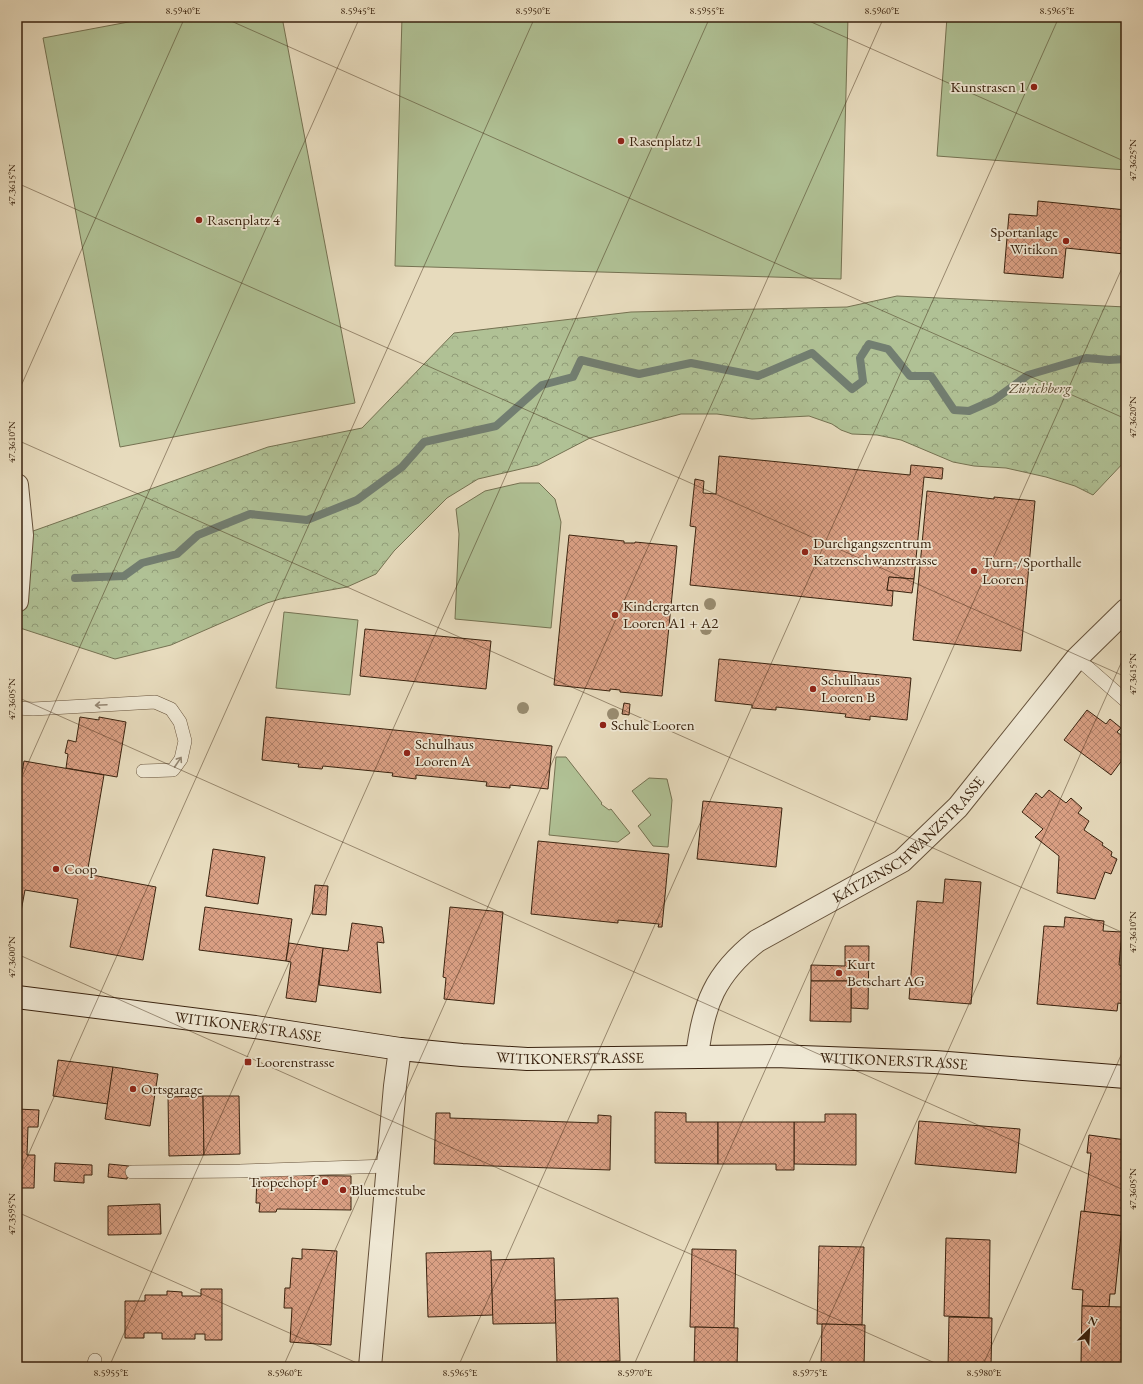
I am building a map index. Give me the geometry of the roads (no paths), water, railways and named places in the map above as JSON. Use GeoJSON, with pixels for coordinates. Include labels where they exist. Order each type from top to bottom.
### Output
{"type":"FeatureCollection","features":[{"type":"Feature","properties":{"kind":"main road"},"geometry":{"type":"LineString","coordinates":[[17,485],[22,535],[17,601]]}},
{"type":"Feature","properties":{"kind":"main road","name":"KATZENSCHWANZSTRASSE"},"geometry":{"type":"LineString","coordinates":[[697,1056],[701,1024],[706,1007],[728,967],[738,956],[757,941],[902,861],[958,807],[1077,658],[1126,610]]}},
{"type":"Feature","properties":{"kind":"main road","name":"WITIKONERSTRASSE"},"geometry":{"type":"LineString","coordinates":[[17,997],[255,1027],[400,1049],[462,1055],[527,1059],[775,1056],[935,1062],[1126,1077]]}},
{"type":"Feature","properties":{"kind":"main road"},"geometry":{"type":"LineString","coordinates":[[370,1367],[400,1049]]}},
{"type":"Feature","properties":{"kind":"lane"},"geometry":{"type":"LineString","coordinates":[[1077,658],[1126,701]]}},
{"type":"Feature","properties":{"kind":"lane"},"geometry":{"type":"LineString","coordinates":[[17,708],[33,709],[155,702],[171,709],[180,722],[184,741],[181,759],[173,770],[143,771]]}},
{"type":"Feature","properties":{"kind":"lane"},"geometry":{"type":"LineString","coordinates":[[132,1172],[240,1172],[388,1166]]}},
{"type":"Feature","properties":{"kind":"waterway"},"geometry":{"type":"LineString","coordinates":[[75,578],[124,576],[142,563],[177,554],[198,535],[250,514],[307,520],[357,500],[402,467],[424,442],[496,426],[542,385],[573,377],[581,360],[639,374],[691,363],[758,376],[812,353],[852,389],[863,381],[860,358],[869,344],[888,349],[910,376],[931,376],[954,410],[969,411],[994,400],[1028,375],[1086,358],[1109,360],[1126,359]]}},
{"type":"Feature","properties":{"kind":"place","name":"Kunstrasen 1"},"geometry":{"type":"Point","coordinates":[1034,87]}},
{"type":"Feature","properties":{"kind":"place","name":"Rasenplatz 1"},"geometry":{"type":"Point","coordinates":[621,141]}},
{"type":"Feature","properties":{"kind":"place","name":"Rasenplatz 4"},"geometry":{"type":"Point","coordinates":[199,220]}},
{"type":"Feature","properties":{"kind":"place","name":"Sportanlage Witikon"},"geometry":{"type":"Point","coordinates":[1066,241]}},
{"type":"Feature","properties":{"kind":"place","name":"Durchgangszentrum Katzenschwanzstrasse"},"geometry":{"type":"Point","coordinates":[805,552]}},
{"type":"Feature","properties":{"kind":"place","name":"Turn-/Sporthalle Looren"},"geometry":{"type":"Point","coordinates":[974,571]}},
{"type":"Feature","properties":{"kind":"place","name":"Kindergarten Looren A1 + A2"},"geometry":{"type":"Point","coordinates":[615,615]}},
{"type":"Feature","properties":{"kind":"place","name":"Schulhaus Looren B"},"geometry":{"type":"Point","coordinates":[813,689]}},
{"type":"Feature","properties":{"kind":"place","name":"Schule Looren"},"geometry":{"type":"Point","coordinates":[603,725]}},
{"type":"Feature","properties":{"kind":"place","name":"Schulhaus Looren A"},"geometry":{"type":"Point","coordinates":[407,753]}},
{"type":"Feature","properties":{"kind":"place","name":"Coop"},"geometry":{"type":"Point","coordinates":[56,869]}},
{"type":"Feature","properties":{"kind":"place","name":"Kurt Betschart AG"},"geometry":{"type":"Point","coordinates":[839,973]}},
{"type":"Feature","properties":{"kind":"place","name":"Loorenstrasse"},"geometry":{"type":"Point","coordinates":[248,1062]}},
{"type":"Feature","properties":{"kind":"place","name":"Ortsgarage"},"geometry":{"type":"Point","coordinates":[133,1089]}},
{"type":"Feature","properties":{"kind":"place","name":"Tropechopf"},"geometry":{"type":"Point","coordinates":[325,1182]}},
{"type":"Feature","properties":{"kind":"place","name":"Bluemestube"},"geometry":{"type":"Point","coordinates":[343,1190]}},
{"type":"Feature","properties":{"kind":"park label","name":"Zürichberg"},"geometry":{"type":"Point","coordinates":[1040,388]}}]}
